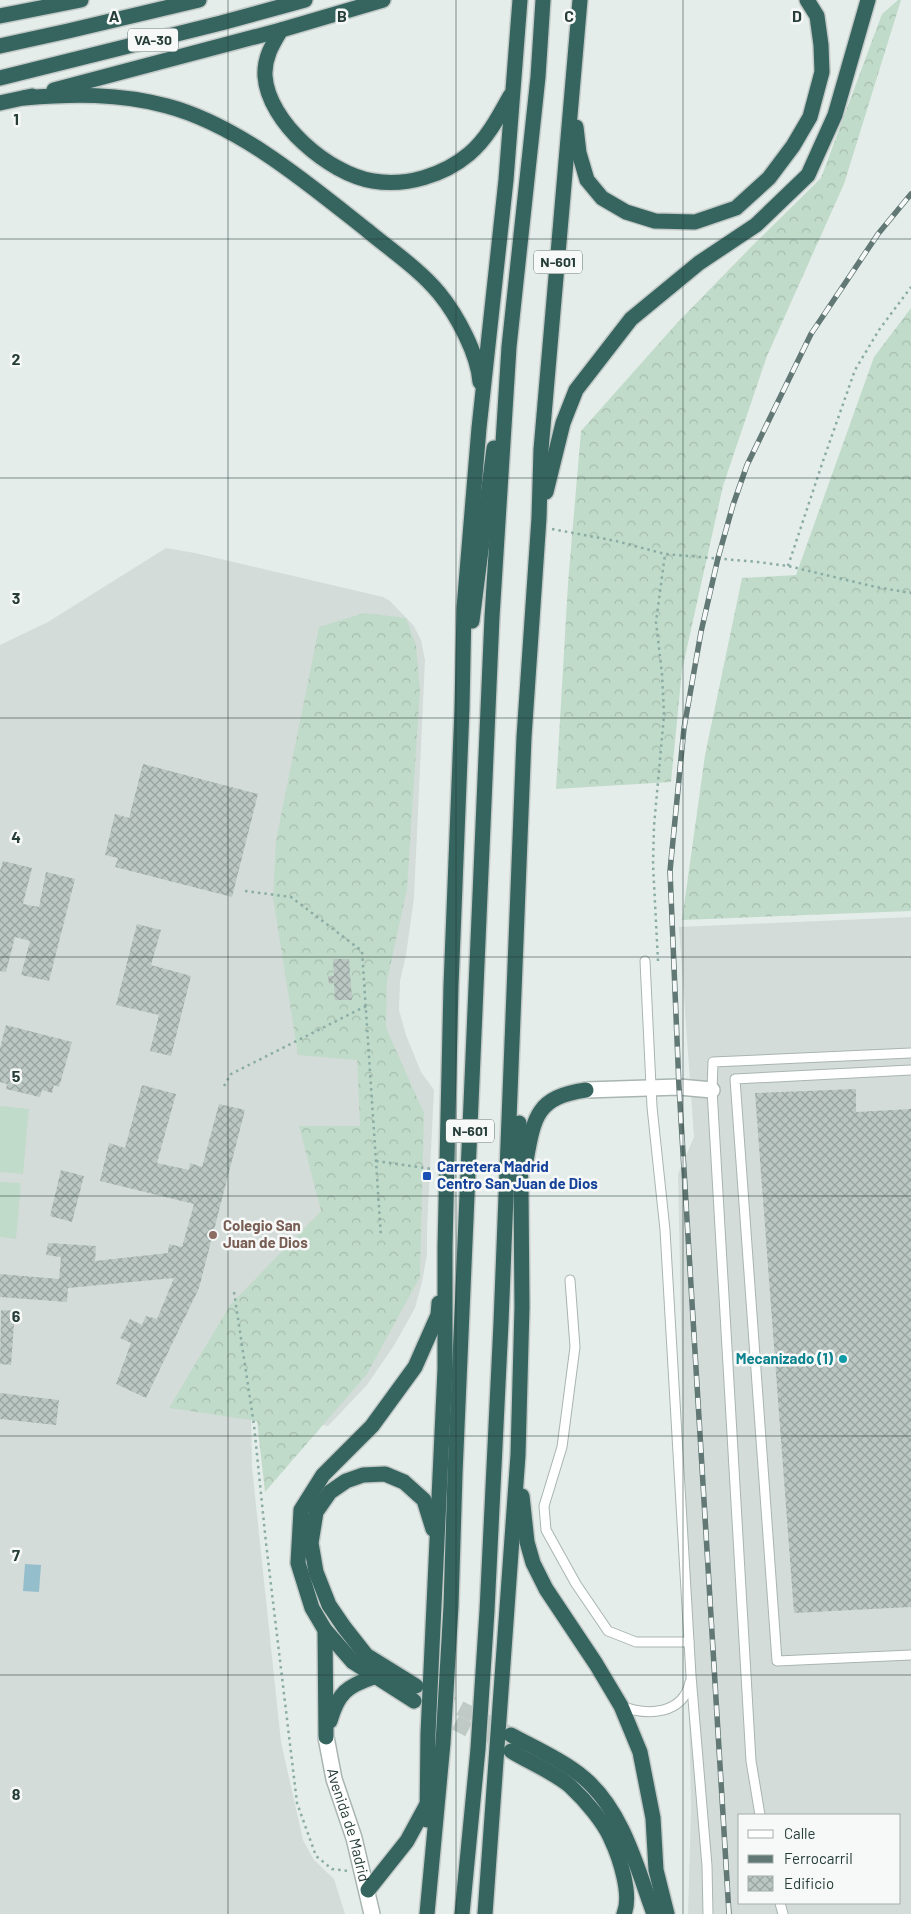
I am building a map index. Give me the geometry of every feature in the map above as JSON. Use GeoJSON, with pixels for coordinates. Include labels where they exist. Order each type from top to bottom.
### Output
{"type":"FeatureCollection","features":[{"type":"Feature","properties":{"kind":"highway"},"geometry":{"type":"LineString","coordinates":[[38,9],[51,0]]}},
{"type":"Feature","properties":{"kind":"highway"},"geometry":{"type":"LineString","coordinates":[[0,16],[81,0]]}},
{"type":"Feature","properties":{"kind":"highway","name":"VA-30"},"geometry":{"type":"LineString","coordinates":[[0,46],[68,32],[199,0]]}},
{"type":"Feature","properties":{"kind":"highway","name":"VA-30"},"geometry":{"type":"LineString","coordinates":[[0,78],[305,0]]}},
{"type":"Feature","properties":{"kind":"highway"},"geometry":{"type":"LineString","coordinates":[[0,103],[280,30],[383,0]]}},
{"type":"Feature","properties":{"kind":"highway"},"geometry":{"type":"LineString","coordinates":[[572,94],[579,153],[587,180],[602,198],[626,212],[655,221],[695,222],[736,208],[769,178],[793,146],[810,117],[822,72],[817,16],[807,0]]}},
{"type":"Feature","properties":{"kind":"highway"},"geometry":{"type":"LineString","coordinates":[[539,522],[563,423],[576,390],[631,319],[698,263],[756,225],[808,175],[834,115],[868,0]]}},
{"type":"Feature","properties":{"kind":"highway","name":"N-601"},"geometry":{"type":"LineString","coordinates":[[462,1914],[478,1750],[487,1611],[512,1072],[524,737],[539,522],[541,450],[580,3]]}},
{"type":"Feature","properties":{"kind":"highway"},"geometry":{"type":"LineString","coordinates":[[426,1914],[427,1805],[436,1541],[445,1369],[445,1247],[451,976],[462,708],[464,608],[479,428],[506,180],[520,4]]}},
{"type":"Feature","properties":{"kind":"highway","name":"N-601"},"geometry":{"type":"LineString","coordinates":[[426,1914],[443,1743],[451,1606],[486,742],[509,348],[538,77],[542,4]]}},
{"type":"Feature","properties":{"kind":"highway"},"geometry":{"type":"LineString","coordinates":[[280,30],[266,58],[265,76],[268,96],[292,131],[309,149],[336,167],[372,181],[416,180],[459,162],[479,145],[498,118],[513,89]]}},
{"type":"Feature","properties":{"kind":"highway"},"geometry":{"type":"LineString","coordinates":[[24,98],[103,95],[168,106],[237,136],[313,187],[411,265],[440,294],[467,337],[475,360],[480,379],[479,428]]}},
{"type":"Feature","properties":{"kind":"highway"},"geometry":{"type":"LineString","coordinates":[[462,708],[491,466],[509,348]]}},
{"type":"Feature","properties":{"kind":"highway"},"geometry":{"type":"LineString","coordinates":[[486,1914],[518,1455],[522,1307],[521,1189],[519,1117],[512,1072]]}},
{"type":"Feature","properties":{"kind":"highway"},"geometry":{"type":"LineString","coordinates":[[521,1189],[530,1141],[541,1109],[551,1100],[568,1093],[586,1090]]}},
{"type":"Feature","properties":{"kind":"highway"},"geometry":{"type":"LineString","coordinates":[[436,1541],[424,1500],[404,1482],[384,1474],[363,1475],[346,1481],[330,1492],[316,1512],[311,1543],[316,1572],[329,1605],[344,1627],[366,1654],[415,1693],[374,1677],[352,1662],[325,1630],[312,1608],[298,1563],[301,1510],[323,1475],[372,1426],[415,1367],[438,1315],[445,1247]]}},
{"type":"Feature","properties":{"kind":"highway"},"geometry":{"type":"LineString","coordinates":[[518,1455],[527,1542],[533,1563],[546,1589],[596,1664],[621,1706],[640,1752],[653,1818],[656,1870],[667,1914]]}},
{"type":"Feature","properties":{"kind":"highway"},"geometry":{"type":"LineString","coordinates":[[325,1630],[326,1737]]}},
{"type":"Feature","properties":{"kind":"highway"},"geometry":{"type":"LineString","coordinates":[[326,1737],[335,1703],[349,1687],[374,1677]]}},
{"type":"Feature","properties":{"kind":"highway"},"geometry":{"type":"LineString","coordinates":[[511,1735],[584,1778],[609,1805],[627,1842],[654,1914]]}},
{"type":"Feature","properties":{"kind":"highway"},"geometry":{"type":"LineString","coordinates":[[511,1752],[570,1786],[590,1808],[611,1838],[625,1882],[640,1914]]}},
{"type":"Feature","properties":{"kind":"highway"},"geometry":{"type":"LineString","coordinates":[[368,1890],[407,1841],[427,1805]]}},
{"type":"Feature","properties":{"kind":"highway"},"geometry":{"type":"LineString","coordinates":[[624,1914],[626,1908],[625,1882]]}},
{"type":"Feature","properties":{"kind":"highway"},"geometry":{"type":"LineString","coordinates":[[640,1914],[642,1882]]}},
{"type":"Feature","properties":{"kind":"street"},"geometry":{"type":"LineString","coordinates":[[586,1090],[679,1087],[712,1090]]}},
{"type":"Feature","properties":{"kind":"street","name":"Avenida de Madrid"},"geometry":{"type":"LineString","coordinates":[[326,1737],[334,1779],[354,1838],[368,1890],[372,1914]]}},
{"type":"Feature","properties":{"kind":"lane"},"geometry":{"type":"LineString","coordinates":[[645,961],[651,1089],[665,1230],[691,1676],[707,1866],[708,1914]]}},
{"type":"Feature","properties":{"kind":"lane"},"geometry":{"type":"LineString","coordinates":[[760,1814],[751,1761],[712,1090],[713,1062],[911,1053]]}},
{"type":"Feature","properties":{"kind":"lane"},"geometry":{"type":"LineString","coordinates":[[911,1070],[735,1079],[777,1661],[911,1655]]}},
{"type":"Feature","properties":{"kind":"lane"},"geometry":{"type":"LineString","coordinates":[[570,1280],[575,1348],[562,1447],[544,1506],[546,1530],[576,1584],[608,1631],[636,1642],[689,1642]]}},
{"type":"Feature","properties":{"kind":"lane"},"geometry":{"type":"LineString","coordinates":[[621,1706],[634,1711],[645,1712],[658,1711],[673,1706],[682,1699],[689,1688],[691,1676]]}},
{"type":"Feature","properties":{"kind":"path"},"geometry":{"type":"LineString","coordinates":[[788,566],[855,370],[878,330],[911,287]]}},
{"type":"Feature","properties":{"kind":"path"},"geometry":{"type":"LineString","coordinates":[[539,522],[665,554],[788,566],[876,587],[911,593]]}},
{"type":"Feature","properties":{"kind":"path"},"geometry":{"type":"LineString","coordinates":[[658,964],[653,864],[654,826],[664,715],[662,674],[656,622],[665,554]]}},
{"type":"Feature","properties":{"kind":"path"},"geometry":{"type":"LineString","coordinates":[[245,891],[291,897],[362,951],[381,1237]]}},
{"type":"Feature","properties":{"kind":"path"},"geometry":{"type":"LineString","coordinates":[[224,1086],[230,1074],[366,1006]]}},
{"type":"Feature","properties":{"kind":"path"},"geometry":{"type":"LineString","coordinates":[[376,1161],[447,1171]]}},
{"type":"Feature","properties":{"kind":"path"},"geometry":{"type":"LineString","coordinates":[[234,1292],[254,1425],[266,1543],[298,1803],[316,1856],[332,1869],[346,1871],[362,1869]]}},
{"type":"Feature","properties":{"kind":"shaded area","name":"Colegio San Juan de Dios"},"geometry":{"type":"Polygon","coordinates":[[[166,548],[195,553],[383,597],[390,601],[414,626],[421,640],[425,660],[414,898],[406,955],[400,981],[399,1010],[406,1035],[421,1072],[434,1090],[427,1255],[422,1282],[415,1308],[395,1344],[367,1385],[328,1426],[251,1411],[252,1467],[281,1742],[303,1840],[314,1860],[334,1879],[345,1914],[0,1914],[0,645],[48,622],[166,548]]]}},
{"type":"Feature","properties":{"kind":"shaded area"},"geometry":{"type":"Polygon","coordinates":[[[911,917],[911,1914],[688,1914],[691,1809],[678,1174],[694,1137],[679,927],[911,917]]]}},
{"type":"Feature","properties":{"kind":"green space"},"geometry":{"type":"Polygon","coordinates":[[[898,0],[901,0],[844,184],[767,356],[723,486],[682,670],[671,782],[556,789],[568,583],[581,431],[677,323],[821,178],[882,14],[898,0]]]}},
{"type":"Feature","properties":{"kind":"green space"},"geometry":{"type":"Polygon","coordinates":[[[911,308],[911,911],[682,920],[705,755],[742,578],[796,575],[874,357],[911,308]]]}},
{"type":"Feature","properties":{"kind":"green space"},"geometry":{"type":"Polygon","coordinates":[[[364,613],[406,618],[416,645],[420,690],[407,889],[387,981],[386,1028],[424,1113],[420,1277],[367,1374],[265,1492],[257,1421],[169,1408],[230,1305],[321,1211],[299,1126],[360,1126],[357,1060],[298,1055],[273,898],[276,840],[319,627],[364,613]]]}},
{"type":"Feature","properties":{"kind":"green space"},"geometry":{"type":"Polygon","coordinates":[[[0,1106],[29,1109],[23,1174],[0,1172],[0,1106]]]}},
{"type":"Feature","properties":{"kind":"green space"},"geometry":{"type":"Polygon","coordinates":[[[0,1182],[21,1183],[16,1239],[0,1237],[0,1182]]]}},
{"type":"Feature","properties":{"kind":"water"},"geometry":{"type":"Polygon","coordinates":[[[25,1564],[41,1565],[39,1592],[23,1591],[25,1564]]]}},
{"type":"Feature","properties":{"kind":"building"},"geometry":{"type":"Polygon","coordinates":[[[143,764],[258,794],[232,897],[115,867],[118,858],[105,855],[115,814],[129,818],[143,764]]]}},
{"type":"Feature","properties":{"kind":"building"},"geometry":{"type":"Polygon","coordinates":[[[3,861],[32,868],[23,904],[39,907],[46,872],[75,879],[49,981],[21,975],[30,941],[15,937],[6,972],[0,971],[0,871],[3,861]]]}},
{"type":"Feature","properties":{"kind":"building"},"geometry":{"type":"Polygon","coordinates":[[[137,924],[161,930],[151,965],[191,976],[171,1056],[150,1051],[159,1015],[116,1005],[137,924]]]}},
{"type":"Feature","properties":{"kind":"building"},"geometry":{"type":"Polygon","coordinates":[[[333,959],[349,959],[352,1000],[335,1000],[334,983],[329,984],[328,976],[334,976],[333,959]]]}},
{"type":"Feature","properties":{"kind":"building"},"geometry":{"type":"Polygon","coordinates":[[[6,1025],[72,1042],[59,1087],[54,1085],[52,1093],[42,1090],[40,1097],[6,1089],[7,1084],[0,1082],[0,1048],[6,1025]]]}},
{"type":"Feature","properties":{"kind":"building"},"geometry":{"type":"Polygon","coordinates":[[[142,1085],[176,1094],[157,1163],[189,1170],[190,1163],[202,1167],[219,1104],[245,1110],[199,1288],[146,1398],[116,1384],[131,1343],[120,1338],[130,1319],[142,1325],[146,1316],[157,1319],[174,1278],[68,1288],[67,1302],[0,1297],[0,1274],[59,1279],[61,1257],[46,1255],[48,1243],[96,1246],[95,1261],[168,1253],[169,1244],[182,1247],[194,1204],[100,1181],[109,1143],[125,1148],[142,1085]]]}},
{"type":"Feature","properties":{"kind":"building","name":"Mecanizado (1)"},"geometry":{"type":"Polygon","coordinates":[[[856,1089],[856,1112],[911,1109],[911,1607],[794,1613],[755,1093],[856,1089]]]}},
{"type":"Feature","properties":{"kind":"building"},"geometry":{"type":"Polygon","coordinates":[[[61,1170],[84,1176],[72,1222],[50,1216],[61,1170]]]}},
{"type":"Feature","properties":{"kind":"building"},"geometry":{"type":"Polygon","coordinates":[[[1,1310],[19,1311],[18,1325],[14,1324],[11,1365],[0,1364],[1,1310]]]}},
{"type":"Feature","properties":{"kind":"building"},"geometry":{"type":"Polygon","coordinates":[[[0,1393],[59,1400],[56,1425],[0,1419],[0,1393]]]}},
{"type":"Feature","properties":{"kind":"tunnel"},"geometry":{"type":"LineString","coordinates":[[419,1687],[510,1734]]}},
{"type":"Feature","properties":{"kind":"tunnel"},"geometry":{"type":"LineString","coordinates":[[435,1712],[508,1750]]}},
{"type":"Feature","properties":{"kind":"railway"},"geometry":{"type":"LineString","coordinates":[[729,1914],[679,1087],[670,871],[684,728],[701,632],[718,558],[747,465],[811,334],[878,234],[911,194]]}},
{"type":"Feature","properties":{"kind":"place","name":"Carretera Madrid Centro San Juan de Dios"},"geometry":{"type":"Point","coordinates":[427,1176]}},
{"type":"Feature","properties":{"kind":"place","name":"Colegio San Juan de Dios"},"geometry":{"type":"Point","coordinates":[213,1235]}},
{"type":"Feature","properties":{"kind":"place","name":"Mecanizado (1)"},"geometry":{"type":"Point","coordinates":[843,1359]}}]}
